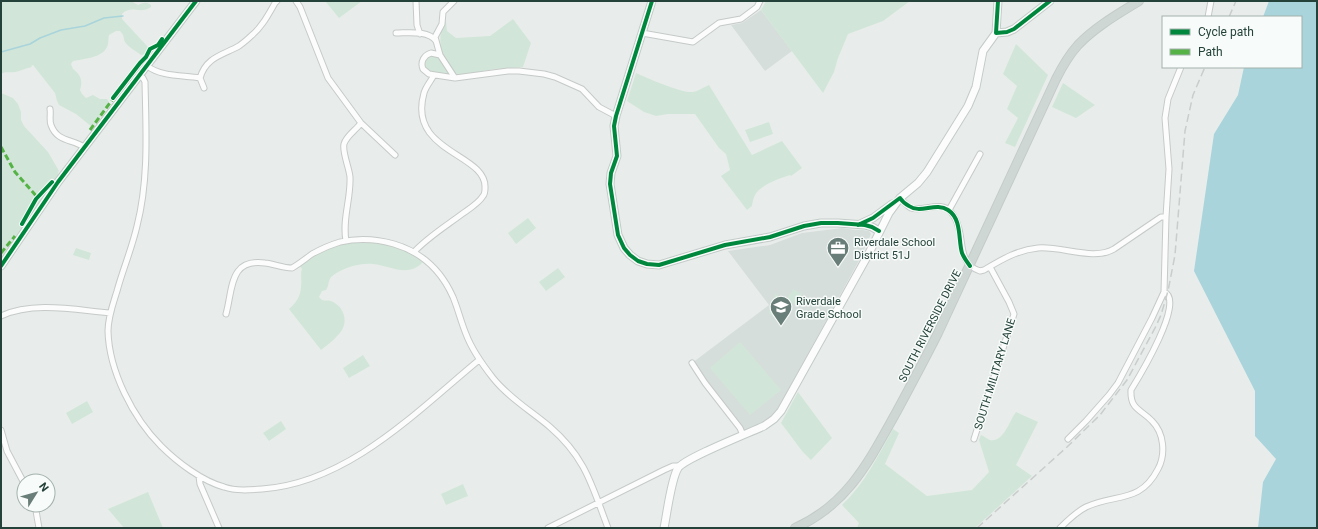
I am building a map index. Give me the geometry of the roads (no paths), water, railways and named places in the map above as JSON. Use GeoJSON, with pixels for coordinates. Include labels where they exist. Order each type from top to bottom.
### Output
{"type":"FeatureCollection","features":[{"type":"Feature","properties":{"kind":"main road","name":"SOUTH RIVERSIDE DRIVE"},"geometry":{"type":"LineString","coordinates":[[795,528],[814,518],[834,504],[860,475],[927,356],[1022,151],[1064,65],[1085,39],[1111,19],[1139,1]]}},
{"type":"Feature","properties":{"kind":"street"},"geometry":{"type":"LineString","coordinates":[[1,266],[61,178],[196,1]]}},
{"type":"Feature","properties":{"kind":"street"},"geometry":{"type":"LineString","coordinates":[[204,88],[200,78],[203,69],[208,63],[222,54],[240,46],[253,35],[261,26],[277,1]]}},
{"type":"Feature","properties":{"kind":"street"},"geometry":{"type":"LineString","coordinates":[[296,1],[300,7],[328,78],[361,123],[395,155]]}},
{"type":"Feature","properties":{"kind":"street"},"geometry":{"type":"LineString","coordinates":[[416,1],[417,25],[420,34]]}},
{"type":"Feature","properties":{"kind":"street"},"geometry":{"type":"LineString","coordinates":[[436,41],[436,33],[442,23],[442,14],[454,1]]}},
{"type":"Feature","properties":{"kind":"street"},"geometry":{"type":"LineString","coordinates":[[652,1],[614,126],[617,156],[611,173],[611,191],[619,238],[626,251],[638,261],[653,265],[663,264],[725,245],[770,237],[813,224],[828,222],[858,224],[870,226],[879,231]]}},
{"type":"Feature","properties":{"kind":"street"},"geometry":{"type":"LineString","coordinates":[[642,33],[693,42],[720,23],[741,19],[757,7],[760,1]]}},
{"type":"Feature","properties":{"kind":"street"},"geometry":{"type":"LineString","coordinates":[[858,224],[873,218],[900,198],[927,172],[968,106],[976,87],[983,51],[996,33],[998,1]]}},
{"type":"Feature","properties":{"kind":"street"},"geometry":{"type":"LineString","coordinates":[[996,33],[1007,32],[1014,29],[1050,1]]}},
{"type":"Feature","properties":{"kind":"street"},"geometry":{"type":"LineString","coordinates":[[1208,16],[1211,1]]}},
{"type":"Feature","properties":{"kind":"street"},"geometry":{"type":"LineString","coordinates":[[396,34],[430,35],[436,41],[439,47],[440,55],[455,78]]}},
{"type":"Feature","properties":{"kind":"street"},"geometry":{"type":"LineString","coordinates":[[440,55],[429,53],[422,62],[424,71],[434,75],[455,78],[508,71],[544,74],[555,77],[582,89],[599,107],[616,116]]}},
{"type":"Feature","properties":{"kind":"street"},"geometry":{"type":"LineString","coordinates":[[147,66],[152,70],[165,74],[200,78]]}},
{"type":"Feature","properties":{"kind":"street"},"geometry":{"type":"LineString","coordinates":[[1068,439],[1091,416],[1118,383],[1164,292],[1169,169],[1165,118],[1168,100],[1181,68]]}},
{"type":"Feature","properties":{"kind":"street"},"geometry":{"type":"LineString","coordinates":[[414,252],[429,238],[474,205],[484,196],[486,188],[484,178],[477,169],[444,148],[426,128],[422,105],[424,91],[434,75]]}},
{"type":"Feature","properties":{"kind":"street"},"geometry":{"type":"LineString","coordinates":[[140,76],[145,82],[146,166],[138,222],[110,314],[108,328],[110,348],[117,376],[126,396],[144,427],[159,444],[175,458],[200,476],[220,486],[234,489],[267,488],[288,485],[310,479],[330,471],[368,449],[405,422],[479,360]]}},
{"type":"Feature","properties":{"kind":"street"},"geometry":{"type":"LineString","coordinates":[[50,109],[50,122],[56,134],[64,140],[74,142],[84,147]]}},
{"type":"Feature","properties":{"kind":"street"},"geometry":{"type":"LineString","coordinates":[[346,241],[345,224],[350,175],[343,145],[347,137],[356,130],[361,123]]}},
{"type":"Feature","properties":{"kind":"street"},"geometry":{"type":"LineString","coordinates":[[949,210],[980,154]]}},
{"type":"Feature","properties":{"kind":"street"},"geometry":{"type":"LineString","coordinates":[[900,198],[912,208],[935,207],[949,210],[958,226],[962,252],[970,266],[980,271],[1017,252],[1032,249],[1048,248],[1093,254],[1106,253],[1161,217],[1166,216]]}},
{"type":"Feature","properties":{"kind":"street"},"geometry":{"type":"LineString","coordinates":[[548,528],[669,467],[680,466],[693,458],[776,418],[783,408],[868,254],[889,213],[900,198]]}},
{"type":"Feature","properties":{"kind":"street"},"geometry":{"type":"LineString","coordinates":[[226,314],[232,283],[238,270],[250,263],[259,262],[292,268],[325,248],[346,241],[372,239],[386,242],[414,252],[430,264],[444,280],[453,298],[466,335],[479,360],[494,379],[568,444],[586,469],[608,528]]}},
{"type":"Feature","properties":{"kind":"street","name":"SOUTH MILITARY LANE"},"geometry":{"type":"LineString","coordinates":[[974,439],[1014,314],[990,267]]}},
{"type":"Feature","properties":{"kind":"street"},"geometry":{"type":"LineString","coordinates":[[1060,528],[1075,514],[1087,507],[1109,499],[1128,496],[1139,491],[1149,484],[1160,465],[1162,447],[1159,431],[1151,419],[1135,407],[1132,402],[1131,390],[1145,368],[1159,339],[1170,305],[1169,296],[1164,292]]}},
{"type":"Feature","properties":{"kind":"street"},"geometry":{"type":"LineString","coordinates":[[1,316],[12,311],[36,308],[56,308],[110,314]]}},
{"type":"Feature","properties":{"kind":"street"},"geometry":{"type":"LineString","coordinates":[[692,363],[705,383],[740,428],[743,435]]}},
{"type":"Feature","properties":{"kind":"street"},"geometry":{"type":"LineString","coordinates":[[1,430],[7,451],[19,473]]}},
{"type":"Feature","properties":{"kind":"street"},"geometry":{"type":"LineString","coordinates":[[664,528],[674,480],[680,466]]}},
{"type":"Feature","properties":{"kind":"street"},"geometry":{"type":"LineString","coordinates":[[200,476],[200,484],[219,528]]}},
{"type":"Feature","properties":{"kind":"street"},"geometry":{"type":"LineString","coordinates":[[36,513],[39,528]]}},
{"type":"Feature","properties":{"kind":"water"},"geometry":{"type":"Polygon","coordinates":[[[1269,1],[1317,1],[1317,528],[1258,528],[1263,482],[1276,459],[1255,436],[1255,391],[1194,271],[1214,134],[1238,95],[1244,68],[1302,68],[1302,16],[1263,16],[1269,1]]]}},
{"type":"Feature","properties":{"kind":"waterway"},"geometry":{"type":"LineString","coordinates":[[1,52],[30,44],[40,38],[61,30],[85,26],[104,18],[123,16]]}},
{"type":"Feature","properties":{"kind":"railway"},"geometry":{"type":"LineString","coordinates":[[1229,16],[1236,1]]}},
{"type":"Feature","properties":{"kind":"railway"},"geometry":{"type":"LineString","coordinates":[[977,528],[1067,447],[1100,415],[1127,380],[1155,328],[1161,315],[1168,291],[1175,255],[1185,131],[1193,95],[1205,68]]}},
{"type":"Feature","properties":{"kind":"place","name":"Riverdale School District 51J"},"geometry":{"type":"Point","coordinates":[838,268]}},
{"type":"Feature","properties":{"kind":"place","name":"Riverdale Grade School"},"geometry":{"type":"Point","coordinates":[781,326]}}]}
